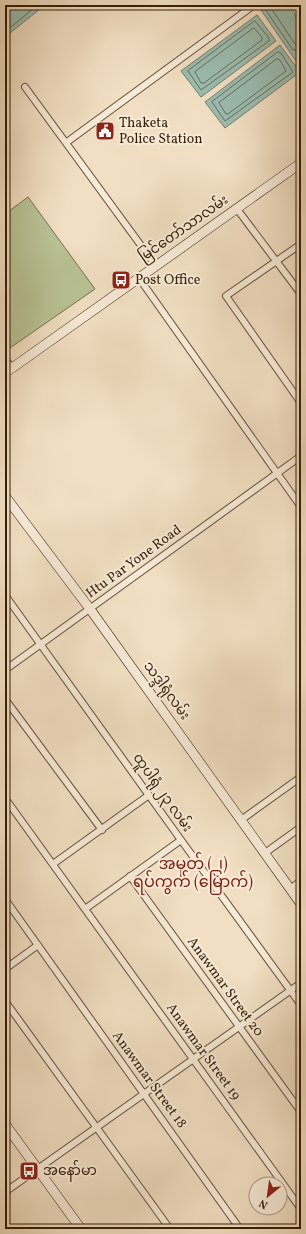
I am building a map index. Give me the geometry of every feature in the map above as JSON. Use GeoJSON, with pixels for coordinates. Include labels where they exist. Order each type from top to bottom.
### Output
{"type":"FeatureCollection","features":[{"type":"Feature","properties":{"kind":"street"},"geometry":{"type":"LineString","coordinates":[[67,142],[254,5]]}},
{"type":"Feature","properties":{"kind":"street"},"geometry":{"type":"LineString","coordinates":[[25,87],[67,142],[156,266]]}},
{"type":"Feature","properties":{"kind":"street","name":"မြင်တော်သာလမ်း"},"geometry":{"type":"LineString","coordinates":[[8,370],[301,163]]}},
{"type":"Feature","properties":{"kind":"street"},"geometry":{"type":"LineString","coordinates":[[237,209],[277,260],[301,294]]}},
{"type":"Feature","properties":{"kind":"street"},"geometry":{"type":"LineString","coordinates":[[301,244],[226,296],[301,403]]}},
{"type":"Feature","properties":{"kind":"street"},"geometry":{"type":"LineString","coordinates":[[139,278],[301,507]]}},
{"type":"Feature","properties":{"kind":"street"},"geometry":{"type":"LineString","coordinates":[[5,359],[8,370]]}},
{"type":"Feature","properties":{"kind":"street","name":"Htu Par Yone Road"},"geometry":{"type":"LineString","coordinates":[[5,670],[301,456]]}},
{"type":"Feature","properties":{"kind":"street","name":"သဒ္ဒါရုံလမ်း"},"geometry":{"type":"LineString","coordinates":[[5,496],[90,609],[301,904]]}},
{"type":"Feature","properties":{"kind":"street","name":"ထူပါရုံ ၂၃ လမ်း"},"geometry":{"type":"LineString","coordinates":[[5,595],[180,840],[301,1005]]}},
{"type":"Feature","properties":{"kind":"street"},"geometry":{"type":"LineString","coordinates":[[5,699],[102,830]]}},
{"type":"Feature","properties":{"kind":"street"},"geometry":{"type":"LineString","coordinates":[[241,820],[301,777]]}},
{"type":"Feature","properties":{"kind":"street"},"geometry":{"type":"LineString","coordinates":[[53,864],[149,795]]}},
{"type":"Feature","properties":{"kind":"street","name":"Anawmar Street 19"},"geometry":{"type":"LineString","coordinates":[[5,798],[301,1209]]}},
{"type":"Feature","properties":{"kind":"street"},"geometry":{"type":"LineString","coordinates":[[265,853],[301,827]]}},
{"type":"Feature","properties":{"kind":"street"},"geometry":{"type":"LineString","coordinates":[[84,909],[180,840]]}},
{"type":"Feature","properties":{"kind":"street","name":"Anawmar Street 20"},"geometry":{"type":"LineString","coordinates":[[130,876],[301,1112]]}},
{"type":"Feature","properties":{"kind":"street"},"geometry":{"type":"LineString","coordinates":[[290,889],[301,881]]}},
{"type":"Feature","properties":{"kind":"street","name":"Anawmar Street 18"},"geometry":{"type":"LineString","coordinates":[[5,900],[240,1229]]}},
{"type":"Feature","properties":{"kind":"street"},"geometry":{"type":"LineString","coordinates":[[5,969],[38,945]]}},
{"type":"Feature","properties":{"kind":"street"},"geometry":{"type":"LineString","coordinates":[[5,1192],[301,983]]}},
{"type":"Feature","properties":{"kind":"street"},"geometry":{"type":"LineString","coordinates":[[5,1001],[170,1229]]}},
{"type":"Feature","properties":{"kind":"street"},"geometry":{"type":"LineString","coordinates":[[5,1124],[81,1229]]}},
{"type":"Feature","properties":{"kind":"green space"},"geometry":{"type":"Polygon","coordinates":[[[28,197],[95,289],[7,350],[5,348],[5,214],[28,197]]]}},
{"type":"Feature","properties":{"kind":"water"},"geometry":{"type":"Polygon","coordinates":[[[5,5],[38,5],[40,9],[5,37],[5,5]]]}},
{"type":"Feature","properties":{"kind":"water"},"geometry":{"type":"Polygon","coordinates":[[[264,5],[291,5],[299,26],[301,39],[296,61],[259,7],[264,5]]]}},
{"type":"Feature","properties":{"kind":"water"},"geometry":{"type":"Polygon","coordinates":[[[257,15],[276,41],[201,97],[181,71],[257,15]]]}},
{"type":"Feature","properties":{"kind":"water"},"geometry":{"type":"Polygon","coordinates":[[[280,45],[300,72],[225,128],[205,102],[280,45]]]}},
{"type":"Feature","properties":{"kind":"place","name":"Thaketa Police Station"},"geometry":{"type":"Point","coordinates":[105,131]}},
{"type":"Feature","properties":{"kind":"place","name":"Post Office"},"geometry":{"type":"Point","coordinates":[121,280]}},
{"type":"Feature","properties":{"kind":"place","name":"အနော်မာ"},"geometry":{"type":"Point","coordinates":[29,1171]}},
{"type":"Feature","properties":{"kind":"district","name":"အမှတ် (၂) ရပ်ကွက် (မြောက်)"},"geometry":{"type":"Point","coordinates":[193,874]}}]}
